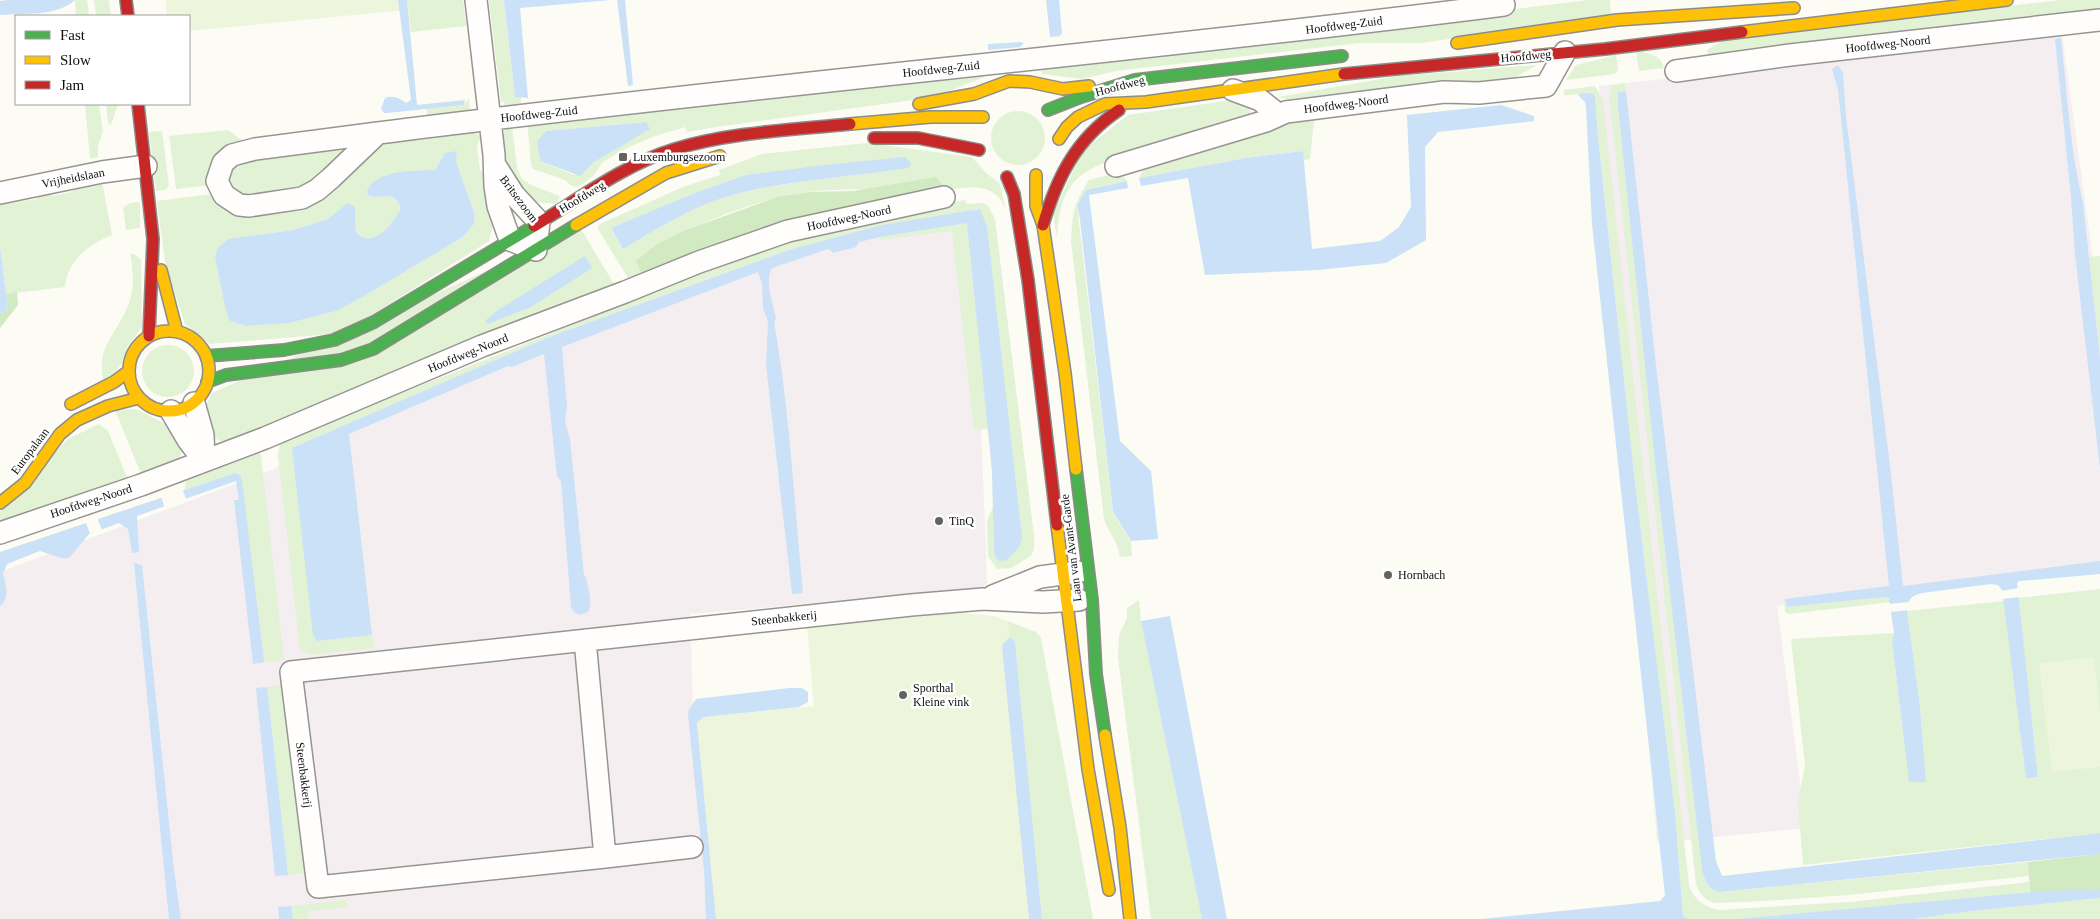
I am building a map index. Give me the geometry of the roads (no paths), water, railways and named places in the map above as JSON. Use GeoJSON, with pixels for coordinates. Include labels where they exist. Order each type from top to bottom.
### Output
{"type":"FeatureCollection","features":[{"type":"Feature","properties":{"kind":"main road"},"geometry":{"type":"LineString","coordinates":[[126,0],[128,15]]}},
{"type":"Feature","properties":{"kind":"main road","name":"Hoofdweg"},"geometry":{"type":"LineString","coordinates":[[1357,54],[1135,80],[1043,106],[1056,122],[1058,144],[1067,127],[1091,109],[1105,104],[1134,103],[1356,72],[1565,52],[2007,0]]}},
{"type":"Feature","properties":{"kind":"main road","name":"Hoofdweg"},"geometry":{"type":"LineString","coordinates":[[1445,44],[1617,20],[1810,7]]}},
{"type":"Feature","properties":{"kind":"main road"},"geometry":{"type":"LineString","coordinates":[[858,122],[871,112],[967,95],[1009,81],[1030,82],[1063,89],[1135,80]]}},
{"type":"Feature","properties":{"kind":"main road"},"geometry":{"type":"LineString","coordinates":[[1043,225],[1052,193],[1076,149],[1088,134],[1104,120],[1118,110],[1134,103]]}},
{"type":"Feature","properties":{"kind":"main road"},"geometry":{"type":"LineString","coordinates":[[138,105],[153,239],[149,336]]}},
{"type":"Feature","properties":{"kind":"main road","name":"Hoofdweg"},"geometry":{"type":"LineString","coordinates":[[206,356],[284,350],[334,340],[374,322],[630,168],[675,149],[738,136],[858,122],[931,117],[982,133],[918,138],[857,138]]}},
{"type":"Feature","properties":{"kind":"main road","name":"Hoofdweg"},"geometry":{"type":"LineString","coordinates":[[208,382],[226,375],[341,360],[373,349],[666,173],[709,158],[733,154]]}},
{"type":"Feature","properties":{"kind":"main road","name":"Laan van Avant-Garde"},"geometry":{"type":"LineString","coordinates":[[1111,900],[1088,769],[1065,601],[1028,280],[1014,194],[1002,175],[1032,175],[1036,206],[1043,225],[1065,373],[1092,600],[1091,626],[1095,672],[1116,799],[1130,919]]}},
{"type":"Feature","properties":{"kind":"main road"},"geometry":{"type":"LineString","coordinates":[[153,239],[177,332]]}},
{"type":"Feature","properties":{"kind":"main road"},"geometry":{"type":"LineString","coordinates":[[163,332],[177,332],[194,340],[206,356],[209,369],[208,382],[194,403],[183,409],[171,411],[153,408],[139,398],[131,386],[129,371],[134,351],[149,336],[163,332]]}},
{"type":"Feature","properties":{"kind":"main road"},"geometry":{"type":"LineString","coordinates":[[62,410],[114,382],[129,371]]}},
{"type":"Feature","properties":{"kind":"main road","name":"Europalaan"},"geometry":{"type":"LineString","coordinates":[[0,503],[25,482],[60,434],[77,420],[108,406],[139,398]]}},
{"type":"Feature","properties":{"kind":"street","name":"Britsezoom"},"geometry":{"type":"LineString","coordinates":[[476,0],[498,206],[510,240]]}},
{"type":"Feature","properties":{"kind":"street"},"geometry":{"type":"LineString","coordinates":[[1673,15],[1690,0]]}},
{"type":"Feature","properties":{"kind":"street","name":"Hoofdweg-Zuid"},"geometry":{"type":"LineString","coordinates":[[378,133],[317,190],[302,198],[249,206],[240,205],[224,195],[217,181],[223,163],[232,155],[255,148],[490,118],[1318,29],[1504,5]]}},
{"type":"Feature","properties":{"kind":"street","name":"Hoofdweg-Noord"},"geometry":{"type":"LineString","coordinates":[[1676,71],[1790,55],[2100,20]]}},
{"type":"Feature","properties":{"kind":"street"},"geometry":{"type":"LineString","coordinates":[[1653,42],[1669,56],[1676,71],[1707,36]]}},
{"type":"Feature","properties":{"kind":"street","name":"Hoofdweg-Noord"},"geometry":{"type":"LineString","coordinates":[[1116,166],[1266,121],[1286,112],[1444,92],[1479,93],[1546,86],[1565,52]]}},
{"type":"Feature","properties":{"kind":"street"},"geometry":{"type":"LineString","coordinates":[[1233,90],[1260,100],[1279,115]]}},
{"type":"Feature","properties":{"kind":"street","name":"Britsezoom"},"geometry":{"type":"LineString","coordinates":[[494,165],[514,195],[539,222],[536,250]]}},
{"type":"Feature","properties":{"kind":"street","name":"Vrijheidslaan"},"geometry":{"type":"LineString","coordinates":[[0,192],[102,172],[146,166]]}},
{"type":"Feature","properties":{"kind":"street","name":"Hoofdweg-Noord"},"geometry":{"type":"LineString","coordinates":[[0,533],[265,438],[482,346],[699,262],[788,231],[944,198]]}},
{"type":"Feature","properties":{"kind":"street"},"geometry":{"type":"LineString","coordinates":[[510,240],[536,250]]}},
{"type":"Feature","properties":{"kind":"street"},"geometry":{"type":"LineString","coordinates":[[194,403],[203,435],[204,461]]}},
{"type":"Feature","properties":{"kind":"street"},"geometry":{"type":"LineString","coordinates":[[171,411],[188,440],[204,461]]}},
{"type":"Feature","properties":{"kind":"street","name":"Steenbakkerij"},"geometry":{"type":"LineString","coordinates":[[983,599],[1040,578],[1088,570]]}},
{"type":"Feature","properties":{"kind":"street","name":"Steenbakkerij"},"geometry":{"type":"LineString","coordinates":[[692,847],[318,886],[291,672],[901,606],[983,599],[1092,600]]}},
{"type":"Feature","properties":{"kind":"street"},"geometry":{"type":"LineString","coordinates":[[585,640],[604,857]]}},
{"type":"Feature","properties":{"kind":"water"},"geometry":{"type":"Polygon","coordinates":[[[75,0],[49,12],[0,15],[0,1],[75,0]]]}},
{"type":"Feature","properties":{"kind":"water"},"geometry":{"type":"Polygon","coordinates":[[[398,0],[407,0],[417,105],[465,100],[464,105],[387,113],[384,113],[381,109],[385,98],[396,98],[406,103],[411,100],[398,0]]]}},
{"type":"Feature","properties":{"kind":"water"},"geometry":{"type":"Polygon","coordinates":[[[504,0],[611,0],[520,8],[528,98],[515,97],[504,0]]]}},
{"type":"Feature","properties":{"kind":"water"},"geometry":{"type":"Polygon","coordinates":[[[617,0],[625,0],[633,85],[628,86],[617,0]]]}},
{"type":"Feature","properties":{"kind":"water"},"geometry":{"type":"Polygon","coordinates":[[[1046,0],[1059,0],[1062,33],[1060,36],[1050,37],[1046,0]]]}},
{"type":"Feature","properties":{"kind":"water"},"geometry":{"type":"Polygon","coordinates":[[[2061,38],[2072,142],[2083,203],[2100,358],[2100,468],[2075,255],[2055,39],[2061,38]]]}},
{"type":"Feature","properties":{"kind":"water"},"geometry":{"type":"Polygon","coordinates":[[[1024,43],[1020,47],[988,50],[988,44],[1024,43]]]}},
{"type":"Feature","properties":{"kind":"water"},"geometry":{"type":"Polygon","coordinates":[[[1838,65],[1843,73],[1846,117],[1891,474],[1903,586],[2100,561],[2100,574],[2019,581],[2017,583],[2038,777],[2026,778],[2002,590],[1998,585],[1991,584],[1922,593],[1915,595],[1909,601],[1907,611],[1920,706],[1926,782],[1909,782],[1892,641],[1894,633],[1889,599],[1885,597],[1787,607],[1785,599],[1889,586],[1838,89],[1832,69],[1838,65]]]}},
{"type":"Feature","properties":{"kind":"water"},"geometry":{"type":"Polygon","coordinates":[[[1626,91],[1657,374],[1716,861],[1722,876],[2100,833],[2100,854],[1720,892],[1712,889],[1708,884],[1702,870],[1656,472],[1618,106],[1618,92],[1626,91]]]}},
{"type":"Feature","properties":{"kind":"water"},"geometry":{"type":"Polygon","coordinates":[[[1584,93],[1594,94],[1595,96],[1635,484],[1675,813],[1683,916],[1687,919],[1481,919],[1660,901],[1665,895],[1592,224],[1586,108],[1585,102],[1578,95],[1584,93]]]}},
{"type":"Feature","properties":{"kind":"water"},"geometry":{"type":"Polygon","coordinates":[[[1501,105],[1534,116],[1534,121],[1438,132],[1425,147],[1426,240],[1386,263],[1318,270],[1205,275],[1188,178],[1141,186],[1139,178],[1246,158],[1303,151],[1312,249],[1380,241],[1399,227],[1411,207],[1407,115],[1501,105]]]}},
{"type":"Feature","properties":{"kind":"water"},"geometry":{"type":"Polygon","coordinates":[[[646,122],[650,129],[594,162],[580,176],[540,161],[537,141],[546,131],[646,122]]]}},
{"type":"Feature","properties":{"kind":"water"},"geometry":{"type":"Polygon","coordinates":[[[457,151],[456,161],[475,215],[474,224],[463,237],[336,311],[289,323],[246,326],[230,321],[226,312],[215,257],[218,248],[228,239],[293,230],[328,219],[348,203],[355,207],[356,232],[363,237],[376,237],[388,227],[401,208],[398,202],[391,197],[369,196],[367,192],[371,184],[386,175],[407,171],[435,170],[445,153],[457,151]]]}},
{"type":"Feature","properties":{"kind":"water"},"geometry":{"type":"Polygon","coordinates":[[[905,157],[911,163],[910,167],[903,169],[793,183],[729,196],[688,212],[623,249],[611,228],[700,191],[746,175],[905,157]]]}},
{"type":"Feature","properties":{"kind":"water"},"geometry":{"type":"Polygon","coordinates":[[[1127,181],[1128,188],[1089,195],[1120,441],[1151,471],[1158,539],[1131,541],[1113,512],[1077,205],[1086,190],[1127,181]]]}},
{"type":"Feature","properties":{"kind":"water"},"geometry":{"type":"Polygon","coordinates":[[[980,209],[987,227],[1022,537],[1020,546],[1007,560],[998,561],[994,554],[992,471],[967,223],[880,237],[859,242],[856,247],[833,253],[829,249],[825,250],[772,268],[769,286],[776,318],[774,322],[788,423],[803,593],[792,594],[766,365],[768,322],[763,308],[762,284],[758,272],[562,347],[567,406],[565,422],[570,439],[584,576],[586,577],[590,595],[588,612],[580,615],[574,612],[571,607],[561,481],[557,477],[544,354],[512,367],[508,366],[349,434],[372,635],[317,641],[313,635],[292,448],[549,337],[789,250],[882,225],[980,209]]]}},
{"type":"Feature","properties":{"kind":"water"},"geometry":{"type":"Polygon","coordinates":[[[0,245],[8,310],[0,314],[0,245]]]}},
{"type":"Feature","properties":{"kind":"water"},"geometry":{"type":"Polygon","coordinates":[[[585,256],[592,268],[531,307],[488,324],[485,321],[498,310],[585,256]]]}},
{"type":"Feature","properties":{"kind":"water"},"geometry":{"type":"Polygon","coordinates":[[[235,473],[240,475],[242,480],[264,662],[253,664],[234,500],[239,500],[236,481],[137,516],[139,552],[132,553],[128,529],[119,523],[89,534],[69,558],[61,558],[40,551],[7,564],[3,574],[6,595],[0,606],[0,552],[235,473]]]}},
{"type":"Feature","properties":{"kind":"water"},"geometry":{"type":"Polygon","coordinates":[[[134,563],[142,565],[174,870],[181,919],[169,919],[134,563]]]}},
{"type":"Feature","properties":{"kind":"water"},"geometry":{"type":"Polygon","coordinates":[[[1170,616],[1227,919],[1202,919],[1141,621],[1170,616]]]}},
{"type":"Feature","properties":{"kind":"water"},"geometry":{"type":"Polygon","coordinates":[[[1010,637],[1015,642],[1042,919],[1029,919],[1002,645],[1010,637]]]}},
{"type":"Feature","properties":{"kind":"water"},"geometry":{"type":"Polygon","coordinates":[[[267,687],[288,875],[275,876],[256,688],[267,687]]]}},
{"type":"Feature","properties":{"kind":"water"},"geometry":{"type":"Polygon","coordinates":[[[802,688],[808,692],[808,702],[799,707],[704,717],[697,723],[716,919],[706,919],[704,871],[688,715],[689,709],[696,699],[802,688]]]}},
{"type":"Feature","properties":{"kind":"water"},"geometry":{"type":"Polygon","coordinates":[[[2100,889],[2100,898],[1913,919],[1738,919],[2045,891],[2100,889]]]}},
{"type":"Feature","properties":{"kind":"water"},"geometry":{"type":"Polygon","coordinates":[[[291,906],[293,919],[279,919],[278,907],[291,906]]]}},
{"type":"Feature","properties":{"kind":"place","name":"Luxemburgsezoom"},"geometry":{"type":"Point","coordinates":[623,157]}},
{"type":"Feature","properties":{"kind":"place","name":"TinQ"},"geometry":{"type":"Point","coordinates":[939,521]}},
{"type":"Feature","properties":{"kind":"place","name":"Hornbach"},"geometry":{"type":"Point","coordinates":[1388,575]}},
{"type":"Feature","properties":{"kind":"place","name":"Sporthal Kleine vink"},"geometry":{"type":"Point","coordinates":[903,695]}}]}
